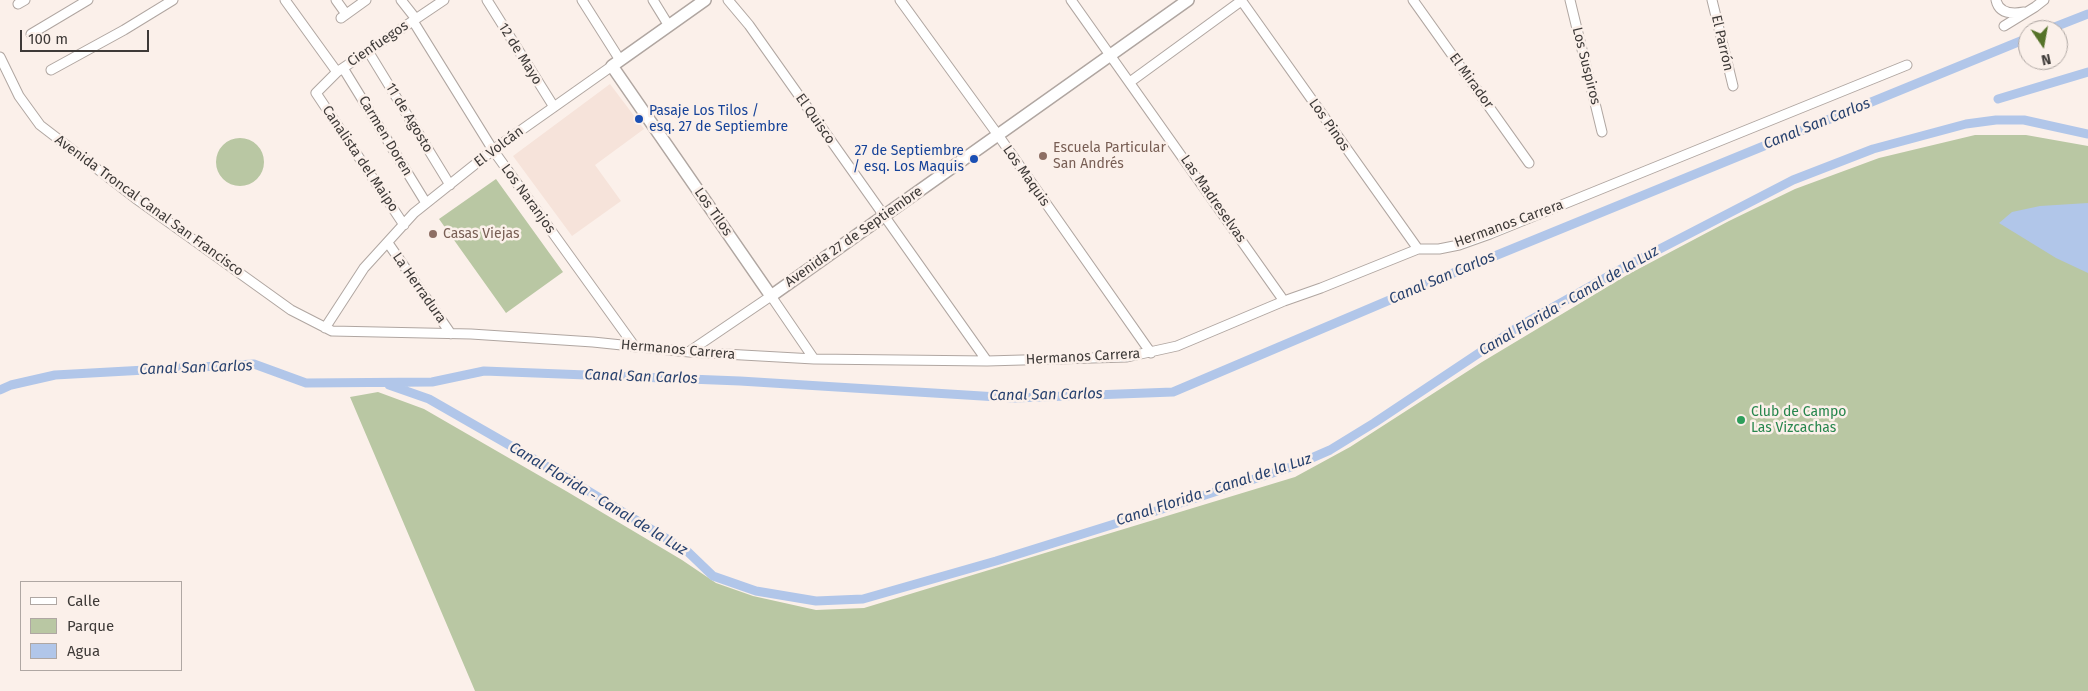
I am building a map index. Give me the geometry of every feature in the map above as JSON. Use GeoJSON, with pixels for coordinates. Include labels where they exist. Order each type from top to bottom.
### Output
{"type":"FeatureCollection","features":[{"type":"Feature","properties":{"kind":"street"},"geometry":{"type":"LineString","coordinates":[[31,34],[88,0]]}},
{"type":"Feature","properties":{"kind":"street"},"geometry":{"type":"LineString","coordinates":[[51,70],[124,30],[173,0]]}},
{"type":"Feature","properties":{"kind":"street","name":"Carmen Doren"},"geometry":{"type":"LineString","coordinates":[[284,0],[340,70],[426,204]]}},
{"type":"Feature","properties":{"kind":"street"},"geometry":{"type":"LineString","coordinates":[[336,0],[343,16],[366,0]]}},
{"type":"Feature","properties":{"kind":"street","name":"Los Naranjos"},"geometry":{"type":"LineString","coordinates":[[401,0],[493,150],[635,346]]}},
{"type":"Feature","properties":{"kind":"street","name":"Cienfuegos"},"geometry":{"type":"LineString","coordinates":[[316,93],[340,70],[444,0]]}},
{"type":"Feature","properties":{"kind":"street","name":"12 de Mayo"},"geometry":{"type":"LineString","coordinates":[[487,0],[554,107]]}},
{"type":"Feature","properties":{"kind":"street","name":"Los Tilos"},"geometry":{"type":"LineString","coordinates":[[582,0],[616,63],[814,359]]}},
{"type":"Feature","properties":{"kind":"street"},"geometry":{"type":"LineString","coordinates":[[653,0],[669,26]]}},
{"type":"Feature","properties":{"kind":"street","name":"El Volcán"},"geometry":{"type":"LineString","coordinates":[[326,328],[364,268],[404,224],[426,204],[493,150],[705,0]]}},
{"type":"Feature","properties":{"kind":"street","name":"El Quisco"},"geometry":{"type":"LineString","coordinates":[[728,0],[749,25],[988,361]]}},
{"type":"Feature","properties":{"kind":"street","name":"Los Maquis"},"geometry":{"type":"LineString","coordinates":[[900,0],[998,135],[1151,353]]}},
{"type":"Feature","properties":{"kind":"street","name":"Las Madreselvas"},"geometry":{"type":"LineString","coordinates":[[1071,0],[1284,301]]}},
{"type":"Feature","properties":{"kind":"street","name":"Avenida 27 de Septiembre"},"geometry":{"type":"LineString","coordinates":[[689,352],[771,296],[1188,0]]}},
{"type":"Feature","properties":{"kind":"street"},"geometry":{"type":"LineString","coordinates":[[1130,82],[1241,0]]}},
{"type":"Feature","properties":{"kind":"street","name":"Los Pinos"},"geometry":{"type":"LineString","coordinates":[[1241,0],[1418,249]]}},
{"type":"Feature","properties":{"kind":"street","name":"El Mirador"},"geometry":{"type":"LineString","coordinates":[[1413,0],[1529,162]]}},
{"type":"Feature","properties":{"kind":"street","name":"Los Suspiros"},"geometry":{"type":"LineString","coordinates":[[1570,0],[1602,132]]}},
{"type":"Feature","properties":{"kind":"street","name":"El Parrón"},"geometry":{"type":"LineString","coordinates":[[1712,0],[1732,86]]}},
{"type":"Feature","properties":{"kind":"street"},"geometry":{"type":"LineString","coordinates":[[1996,0],[1997,5],[2009,13],[2029,11]]}},
{"type":"Feature","properties":{"kind":"street"},"geometry":{"type":"LineString","coordinates":[[2004,26],[2044,0]]}},
{"type":"Feature","properties":{"kind":"street","name":"11 de Agosto"},"geometry":{"type":"LineString","coordinates":[[368,51],[450,185]]}},
{"type":"Feature","properties":{"kind":"street","name":"Avenida Troncal Canal San Francisco"},"geometry":{"type":"LineString","coordinates":[[0,57],[19,96],[40,125],[135,198],[291,310],[326,328]]}},
{"type":"Feature","properties":{"kind":"street","name":"Hermanos Carrera"},"geometry":{"type":"LineString","coordinates":[[326,328],[332,331],[360,333],[521,337],[689,352],[814,359],[988,361],[1127,357],[1177,346],[1284,301],[1418,249],[1439,248],[1475,240],[1907,65]]}},
{"type":"Feature","properties":{"kind":"street","name":"Canalista del Maipo"},"geometry":{"type":"LineString","coordinates":[[316,93],[404,224]]}},
{"type":"Feature","properties":{"kind":"street","name":"La Herradura"},"geometry":{"type":"LineString","coordinates":[[388,243],[451,334]]}},
{"type":"Feature","properties":{"kind":"shaded area"},"geometry":{"type":"Polygon","coordinates":[[[610,84],[644,129],[595,165],[621,201],[572,236],[513,156],[610,84]]]}},
{"type":"Feature","properties":{"kind":"green space","name":"Club de Campo Las Vizcachas"},"geometry":{"type":"Polygon","coordinates":[[[1975,135],[2026,135],[2088,146],[2088,691],[475,691],[350,397],[378,392],[424,409],[682,560],[716,583],[753,596],[816,610],[864,608],[1295,477],[1350,447],[1482,362],[1627,275],[1729,221],[1795,189],[1879,158],[1975,135]]]}},
{"type":"Feature","properties":{"kind":"green space"},"geometry":{"type":"Polygon","coordinates":[[[235,138],[245,138],[254,142],[260,148],[263,153],[263,171],[254,182],[245,186],[235,186],[226,182],[220,176],[216,167],[216,157],[220,148],[226,142],[235,138]]]}},
{"type":"Feature","properties":{"kind":"green space"},"geometry":{"type":"Polygon","coordinates":[[[496,179],[563,272],[506,313],[439,219],[496,179]]]}},
{"type":"Feature","properties":{"kind":"water"},"geometry":{"type":"Polygon","coordinates":[[[2088,203],[2088,273],[2056,258],[1999,223],[2012,212],[2040,206],[2088,203]]]}},
{"type":"Feature","properties":{"kind":"waterway","name":"Canal San Carlos"},"geometry":{"type":"LineString","coordinates":[[2068,22],[2088,14]]}},
{"type":"Feature","properties":{"kind":"waterway","name":"Canal San Carlos"},"geometry":{"type":"LineString","coordinates":[[0,390],[11,385],[55,375],[254,364],[306,383],[432,382],[484,371],[740,381],[1014,398],[1173,392],[1458,271],[2018,42]]}},
{"type":"Feature","properties":{"kind":"waterway"},"geometry":{"type":"LineString","coordinates":[[1998,99],[2088,72]]}},
{"type":"Feature","properties":{"kind":"waterway","name":"Canal Florida - Canal de la Luz"},"geometry":{"type":"LineString","coordinates":[[389,385],[429,399],[572,481],[687,551],[713,576],[756,591],[816,601],[863,599],[996,561],[1156,511],[1291,467],[1330,450],[1518,327],[1623,268],[1793,180],[1873,149],[1966,124],[1996,120],[2024,120],[2088,134]]}},
{"type":"Feature","properties":{"kind":"place","name":"Pasaje Los Tilos / esq. 27 de Septiembre"},"geometry":{"type":"Point","coordinates":[639,119]}},
{"type":"Feature","properties":{"kind":"place","name":"Escuela Particular San Andrés"},"geometry":{"type":"Point","coordinates":[1043,156]}},
{"type":"Feature","properties":{"kind":"place","name":"27 de Septiembre / esq. Los Maquis"},"geometry":{"type":"Point","coordinates":[974,159]}},
{"type":"Feature","properties":{"kind":"place","name":"Casas Viejas"},"geometry":{"type":"Point","coordinates":[433,234]}},
{"type":"Feature","properties":{"kind":"place","name":"Club de Campo Las Vizcachas"},"geometry":{"type":"Point","coordinates":[1741,420]}}]}
